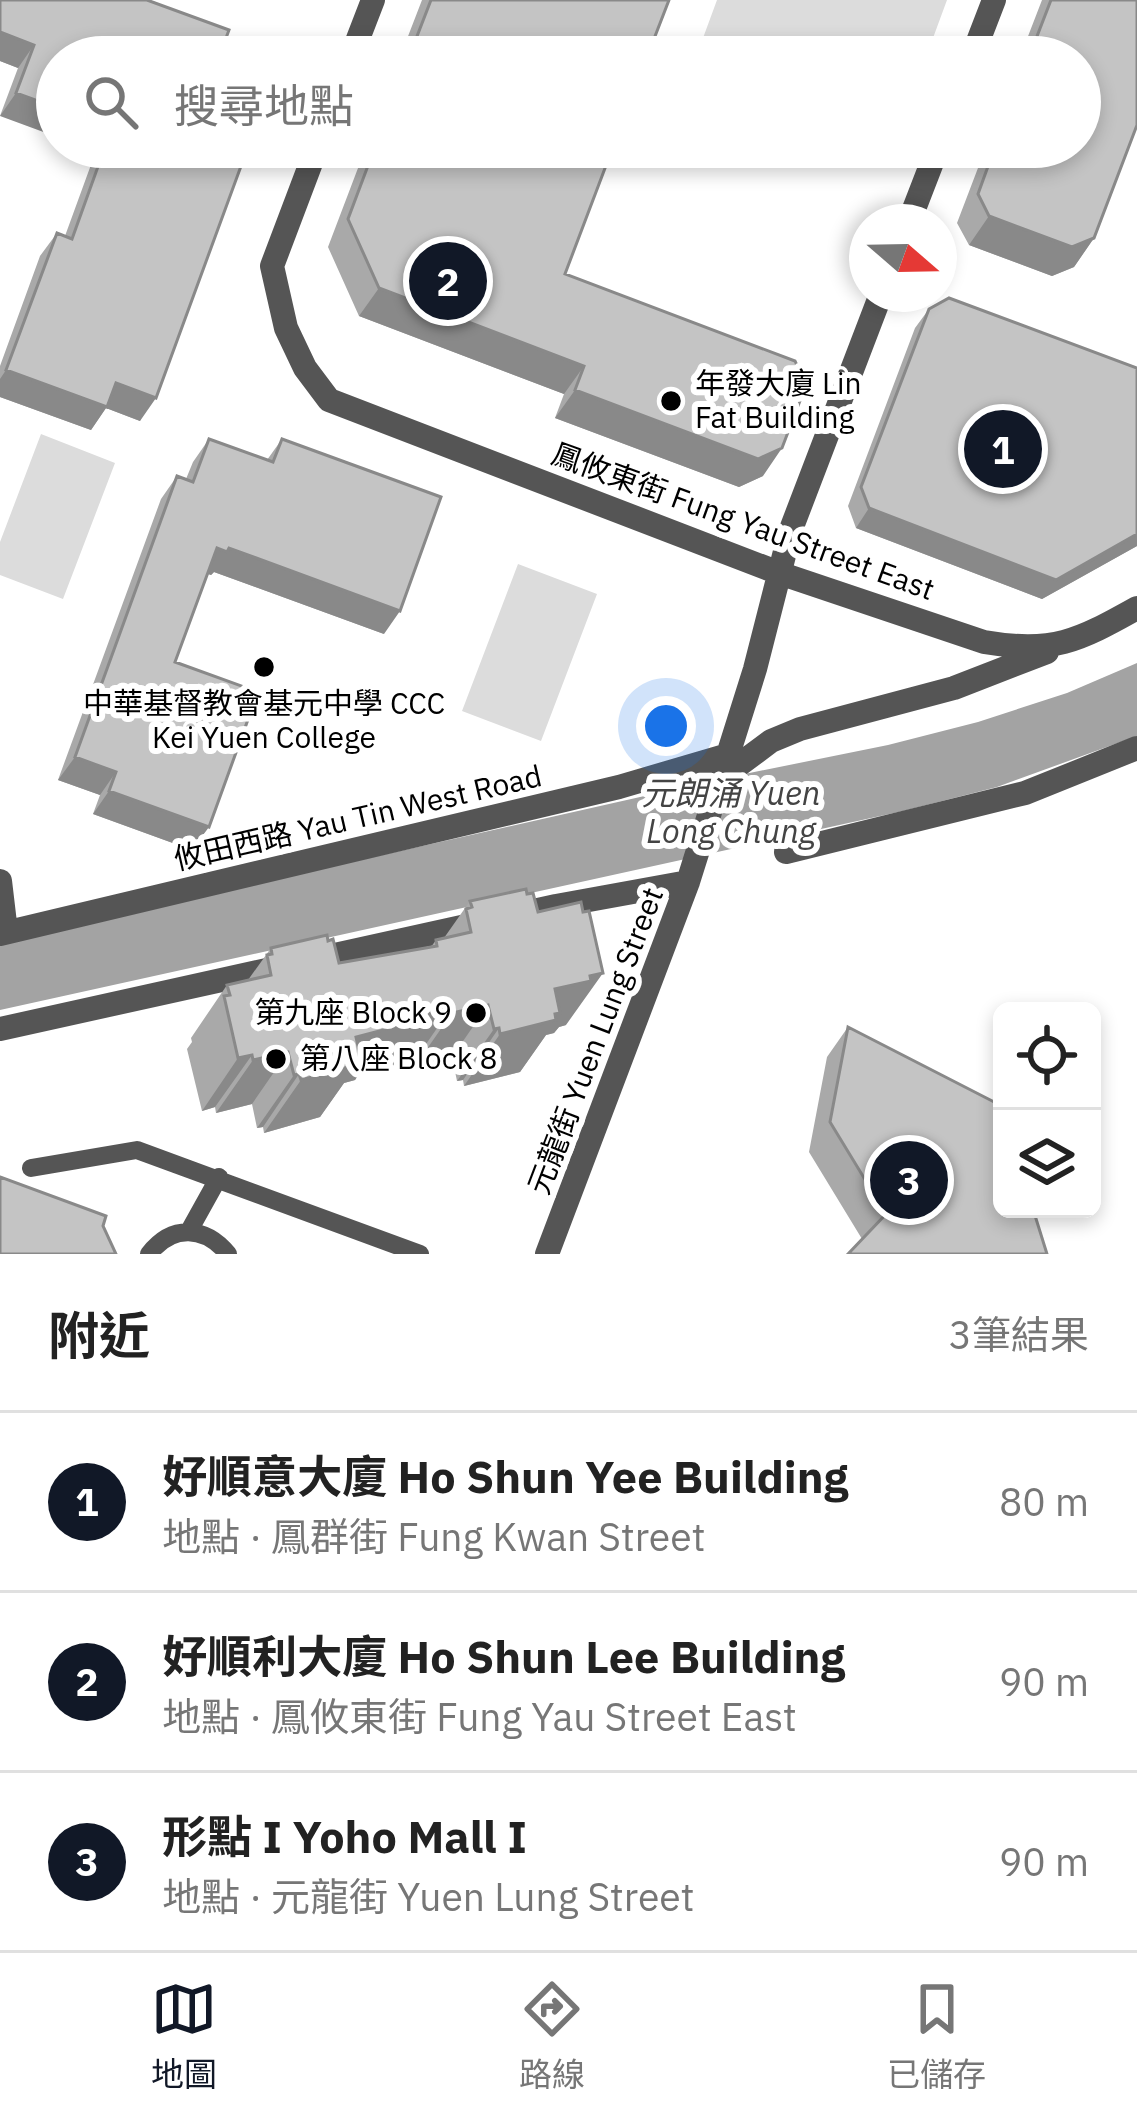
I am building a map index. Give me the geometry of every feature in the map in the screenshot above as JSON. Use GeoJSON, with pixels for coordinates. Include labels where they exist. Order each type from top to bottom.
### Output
{"type":"FeatureCollection","features":[{"type":"Feature","properties":{"kind":"street"},"geometry":{"type":"LineString","coordinates":[[359,36],[373,0]]}},
{"type":"Feature","properties":{"kind":"street"},"geometry":{"type":"LineString","coordinates":[[980,36],[994,0]]}},
{"type":"Feature","properties":{"kind":"street","name":"鳳攸東街 Fung Yau Street East"},"geometry":{"type":"LineString","coordinates":[[309,168],[272,266],[286,328],[305,368],[329,400],[779,573],[984,642],[1066,645],[1137,608]]}},
{"type":"Feature","properties":{"kind":"street"},"geometry":{"type":"LineString","coordinates":[[916,204],[930,168]]}},
{"type":"Feature","properties":{"kind":"street","name":"元龍街 Yuen Lung Street"},"geometry":{"type":"LineString","coordinates":[[547,1254],[688,882],[755,669],[798,508],[874,312]]}},
{"type":"Feature","properties":{"kind":"street"},"geometry":{"type":"LineString","coordinates":[[724,767],[800,728],[954,688],[1066,645]]}},
{"type":"Feature","properties":{"kind":"street"},"geometry":{"type":"LineString","coordinates":[[786,852],[1025,793],[1137,748]]}},
{"type":"Feature","properties":{"kind":"street","name":"攸田西路 Yau Tin West Road"},"geometry":{"type":"LineString","coordinates":[[3,933],[619,787],[724,767]]}},
{"type":"Feature","properties":{"kind":"street"},"geometry":{"type":"LineString","coordinates":[[0,880],[3,933]]}},
{"type":"Feature","properties":{"kind":"street"},"geometry":{"type":"LineString","coordinates":[[0,1029],[556,906],[688,882]]}},
{"type":"Feature","properties":{"kind":"lane"},"geometry":{"type":"LineString","coordinates":[[31,1168],[136,1150],[420,1254]]}},
{"type":"Feature","properties":{"kind":"lane"},"geometry":{"type":"LineString","coordinates":[[189,1231],[219,1177]]}},
{"type":"Feature","properties":{"kind":"lane"},"geometry":{"type":"LineString","coordinates":[[149,1254],[162,1239],[189,1231],[205,1234],[229,1254]]}},
{"type":"Feature","properties":{"kind":"shaded area"},"geometry":{"type":"Polygon","coordinates":[[[717,0],[947,0],[934,36],[704,36],[717,0]]]}},
{"type":"Feature","properties":{"kind":"shaded area"},"geometry":{"type":"Polygon","coordinates":[[[41,434],[115,463],[63,599],[0,575],[0,542],[41,434]]]}},
{"type":"Feature","properties":{"kind":"shaded area"},"geometry":{"type":"Polygon","coordinates":[[[518,564],[597,594],[541,741],[462,711],[518,564]]]}},
{"type":"Feature","properties":{"kind":"water","name":"元朗涌 Yuen Long Chung"},"geometry":{"type":"Polygon","coordinates":[[[1137,663],[1137,736],[997,787],[0,1010],[0,941],[888,745],[1067,693],[1137,663]]]}},
{"type":"Feature","properties":{"kind":"building"},"geometry":{"type":"Polygon","coordinates":[[[0,0],[147,0],[229,30],[227,36],[36,36],[36,100],[16,93],[34,45],[0,32],[0,0]]]}},
{"type":"Feature","properties":{"kind":"building"},"geometry":{"type":"Polygon","coordinates":[[[431,0],[669,0],[655,36],[417,36],[431,0]]]}},
{"type":"Feature","properties":{"kind":"building"},"geometry":{"type":"Polygon","coordinates":[[[1051,0],[1137,0],[1137,125],[1094,238],[1072,247],[989,216],[978,194],[987,168],[1101,168],[1101,36],[1037,36],[1051,0]]]}},
{"type":"Feature","properties":{"kind":"building"},"geometry":{"type":"Polygon","coordinates":[[[97,168],[240,168],[156,398],[116,383],[107,407],[6,370],[57,233],[72,239],[97,168]]]}},
{"type":"Feature","properties":{"kind":"building"},"geometry":{"type":"Polygon","coordinates":[[[367,168],[605,168],[565,274],[795,361],[806,385],[782,448],[758,459],[575,390],[584,366],[379,288],[348,219],[367,168]]]}},
{"type":"Feature","properties":{"kind":"building"},"geometry":{"type":"Polygon","coordinates":[[[957,301],[1137,368],[1137,534],[1056,580],[869,508],[861,487],[928,312],[957,312],[957,301]]]}},
{"type":"Feature","properties":{"kind":"building"},"geometry":{"type":"Polygon","coordinates":[[[209,439],[273,462],[282,439],[441,497],[400,611],[229,548],[227,552],[217,548],[175,662],[258,692],[209,827],[109,791],[116,772],[75,757],[177,476],[193,482],[209,439]]]}},
{"type":"Feature","properties":{"kind":"building"},"geometry":{"type":"Polygon","coordinates":[[[526,889],[527,894],[533,893],[538,912],[581,902],[583,912],[589,911],[603,973],[590,976],[591,981],[555,989],[560,1013],[555,1014],[556,1020],[500,1034],[499,1028],[494,1029],[488,1005],[452,1013],[451,1008],[356,1037],[361,1060],[356,1065],[301,1080],[299,1074],[294,1075],[288,1052],[253,1060],[252,1055],[238,1058],[224,996],[230,995],[227,985],[271,975],[267,955],[272,954],[271,948],[327,935],[328,941],[333,939],[339,963],[437,946],[436,940],[471,932],[466,909],[472,907],[470,901],[526,889]]]}},
{"type":"Feature","properties":{"kind":"building"},"geometry":{"type":"Polygon","coordinates":[[[848,1027],[993,1101],[993,1218],[1036,1218],[1047,1254],[848,1254],[886,1214],[830,1122],[848,1027]]]}},
{"type":"Feature","properties":{"kind":"building"},"geometry":{"type":"Polygon","coordinates":[[[0,1177],[106,1216],[103,1226],[116,1254],[0,1254],[0,1177]]]}},
{"type":"Feature","properties":{"kind":"place","name":"好順利大廈 Ho Shun Lee Building"},"geometry":{"type":"Point","coordinates":[448,281]}},
{"type":"Feature","properties":{"kind":"place","name":"年發大廈 Lin Fat Building"},"geometry":{"type":"Point","coordinates":[671,401]}},
{"type":"Feature","properties":{"kind":"place","name":"好順意大廈 Ho Shun Yee Building"},"geometry":{"type":"Point","coordinates":[1003,449]}},
{"type":"Feature","properties":{"kind":"place","name":"中華基督教會基元中學 CCC Kei Yuen College"},"geometry":{"type":"Point","coordinates":[264,667]}},
{"type":"Feature","properties":{"kind":"place","name":"第九座 Block 9"},"geometry":{"type":"Point","coordinates":[476,1013]}},
{"type":"Feature","properties":{"kind":"place","name":"第八座 Block 8"},"geometry":{"type":"Point","coordinates":[276,1059]}},
{"type":"Feature","properties":{"kind":"place","name":"形點 I Yoho Mall I"},"geometry":{"type":"Point","coordinates":[909,1180]}}]}
